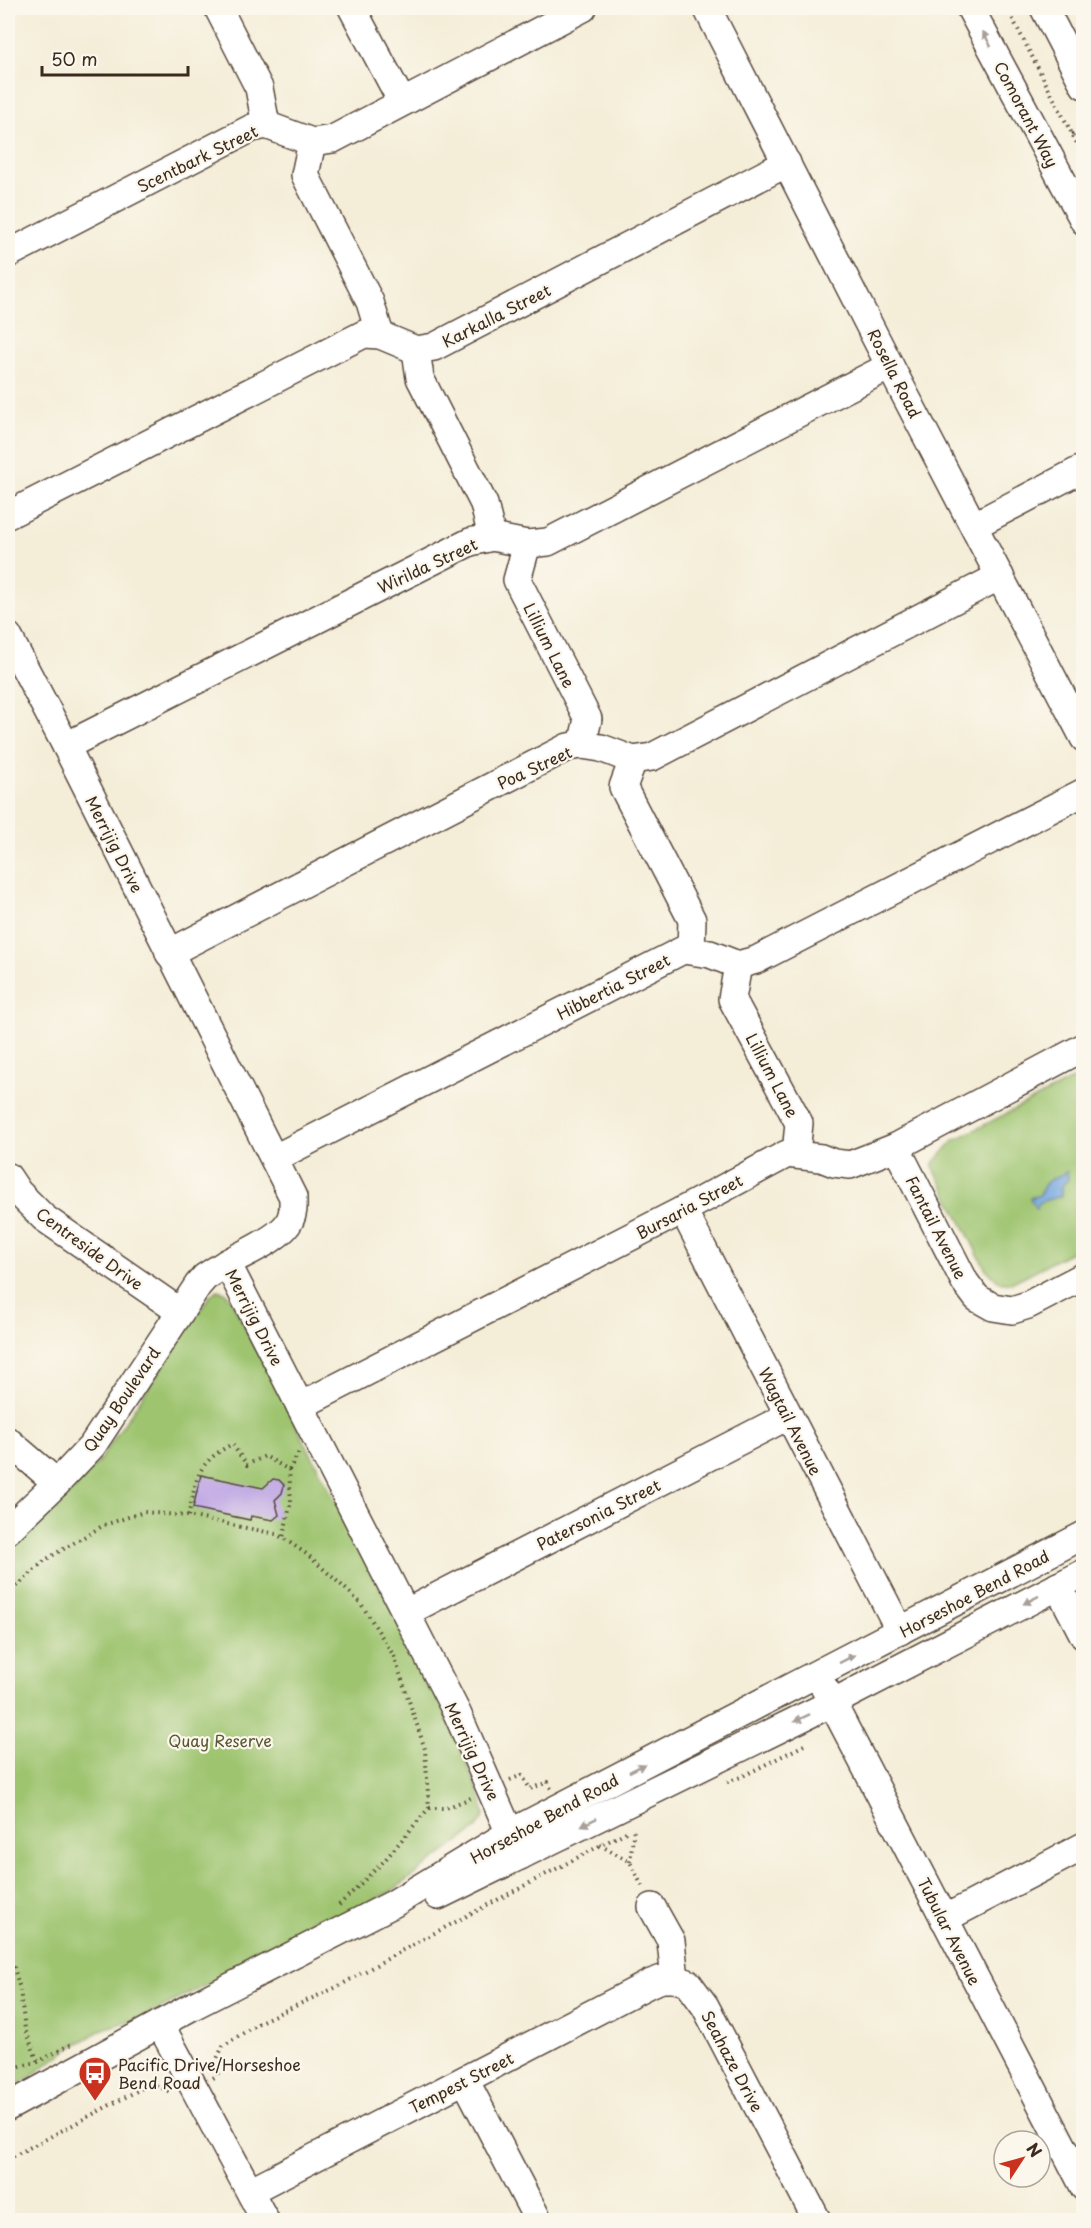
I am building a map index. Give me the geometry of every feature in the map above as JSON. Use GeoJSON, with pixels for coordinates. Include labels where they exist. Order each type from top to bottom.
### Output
{"type":"FeatureCollection","features":[{"type":"Feature","properties":{"kind":"street"},"geometry":{"type":"LineString","coordinates":[[218,8],[259,88],[266,125]]}},
{"type":"Feature","properties":{"kind":"street"},"geometry":{"type":"LineString","coordinates":[[352,8],[402,102]]}},
{"type":"Feature","properties":{"kind":"street"},"geometry":{"type":"LineString","coordinates":[[381,334],[370,302],[305,175],[312,142],[333,139],[583,8]]}},
{"type":"Feature","properties":{"kind":"street","name":"Rosella Road"},"geometry":{"type":"LineString","coordinates":[[707,8],[1083,738]]}},
{"type":"Feature","properties":{"kind":"street","name":"Comorant Way"},"geometry":{"type":"LineString","coordinates":[[970,8],[1083,221]]}},
{"type":"Feature","properties":{"kind":"street"},"geometry":{"type":"LineString","coordinates":[[1044,8],[1083,85]]}},
{"type":"Feature","properties":{"kind":"street","name":"Scentbark Street"},"geometry":{"type":"LineString","coordinates":[[8,254],[252,128],[266,125],[312,142]]}},
{"type":"Feature","properties":{"kind":"street","name":"Karkalla Street"},"geometry":{"type":"LineString","coordinates":[[416,350],[434,347],[448,340],[787,163]]}},
{"type":"Feature","properties":{"kind":"street"},"geometry":{"type":"LineString","coordinates":[[8,515],[350,340],[364,334],[381,334],[416,350],[420,378],[484,504],[492,537]]}},
{"type":"Feature","properties":{"kind":"street","name":"Wirilda Street"},"geometry":{"type":"LineString","coordinates":[[66,746],[470,542],[492,537],[527,544],[548,542],[890,366]]}},
{"type":"Feature","properties":{"kind":"street"},"geometry":{"type":"LineString","coordinates":[[975,525],[1083,468]]}},
{"type":"Feature","properties":{"kind":"street","name":"Lillium Lane"},"geometry":{"type":"LineString","coordinates":[[527,544],[517,580],[588,719],[582,745]]}},
{"type":"Feature","properties":{"kind":"street"},"geometry":{"type":"LineString","coordinates":[[691,950],[692,920],[623,788],[633,760],[652,757],[1000,576]]}},
{"type":"Feature","properties":{"kind":"street","name":"Merrijig Drive"},"geometry":{"type":"LineString","coordinates":[[8,636],[66,746],[293,1197],[294,1210],[290,1222],[275,1235],[227,1263],[472,1745],[515,1844]]}},
{"type":"Feature","properties":{"kind":"street","name":"Poa Street"},"geometry":{"type":"LineString","coordinates":[[169,953],[568,747],[582,745],[601,748],[633,760]]}},
{"type":"Feature","properties":{"kind":"street"},"geometry":{"type":"LineString","coordinates":[[738,965],[756,960],[1083,792]]}},
{"type":"Feature","properties":{"kind":"street","name":"Hibbertia Street"},"geometry":{"type":"LineString","coordinates":[[274,1158],[683,950],[691,950],[738,965]]}},
{"type":"Feature","properties":{"kind":"street","name":"Lillium Lane"},"geometry":{"type":"LineString","coordinates":[[738,965],[732,999],[800,1123],[796,1154]]}},
{"type":"Feature","properties":{"kind":"street"},"geometry":{"type":"LineString","coordinates":[[796,1154],[850,1165],[896,1147],[1083,1047]]}},
{"type":"Feature","properties":{"kind":"street","name":"Fantail Avenue"},"geometry":{"type":"LineString","coordinates":[[896,1147],[965,1282],[977,1298],[993,1307],[1012,1310],[1028,1305],[1083,1276]]}},
{"type":"Feature","properties":{"kind":"street","name":"Bursaria Street"},"geometry":{"type":"LineString","coordinates":[[300,1406],[788,1154],[796,1154]]}},
{"type":"Feature","properties":{"kind":"street","name":"Centreside Drive"},"geometry":{"type":"LineString","coordinates":[[8,1177],[18,1192],[44,1218],[179,1311]]}},
{"type":"Feature","properties":{"kind":"street","name":"Wagtail Avenue"},"geometry":{"type":"LineString","coordinates":[[683,1210],[900,1631]]}},
{"type":"Feature","properties":{"kind":"street","name":"Quay Boulevard"},"geometry":{"type":"LineString","coordinates":[[8,1530],[92,1446],[179,1311],[205,1277],[227,1263]]}},
{"type":"Feature","properties":{"kind":"street","name":"Patersonia Street"},"geometry":{"type":"LineString","coordinates":[[406,1612],[789,1416]]}},
{"type":"Feature","properties":{"kind":"street"},"geometry":{"type":"LineString","coordinates":[[8,1440],[57,1483]]}},
{"type":"Feature","properties":{"kind":"street","name":"Horseshoe Bend Road"},"geometry":{"type":"LineString","coordinates":[[8,2107],[432,1899],[515,1844],[818,1674],[1083,1535]]}},
{"type":"Feature","properties":{"kind":"street","name":"Horseshoe Bend Road"},"geometry":{"type":"LineString","coordinates":[[515,1844],[832,1703],[1083,1573]]}},
{"type":"Feature","properties":{"kind":"street"},"geometry":{"type":"LineString","coordinates":[[1058,1586],[1083,1636]]}},
{"type":"Feature","properties":{"kind":"street","name":"Tubular Avenue"},"geometry":{"type":"LineString","coordinates":[[818,1674],[1083,2187]]}},
{"type":"Feature","properties":{"kind":"street"},"geometry":{"type":"LineString","coordinates":[[944,1919],[1083,1846]]}},
{"type":"Feature","properties":{"kind":"street"},"geometry":{"type":"LineString","coordinates":[[652,1907],[671,1941],[675,1979]]}},
{"type":"Feature","properties":{"kind":"street","name":"Tempest Street"},"geometry":{"type":"LineString","coordinates":[[250,2191],[651,1983],[662,1979],[675,1979]]}},
{"type":"Feature","properties":{"kind":"street","name":"Seahaze Drive"},"geometry":{"type":"LineString","coordinates":[[675,1979],[688,1983],[701,2000],[817,2220]]}},
{"type":"Feature","properties":{"kind":"street"},"geometry":{"type":"LineString","coordinates":[[164,2032],[265,2220]]}},
{"type":"Feature","properties":{"kind":"street","name":"Horseshoe Bend Road"},"geometry":{"type":"LineString","coordinates":[[8,2122],[164,2032]]}},
{"type":"Feature","properties":{"kind":"street"},"geometry":{"type":"LineString","coordinates":[[465,2080],[538,2220]]}},
{"type":"Feature","properties":{"kind":"path"},"geometry":{"type":"LineString","coordinates":[[1006,8],[1083,157]]}},
{"type":"Feature","properties":{"kind":"path"},"geometry":{"type":"LineString","coordinates":[[1072,134],[1083,128]]}},
{"type":"Feature","properties":{"kind":"path"},"geometry":{"type":"LineString","coordinates":[[188,1516],[200,1469],[214,1453],[232,1444],[247,1465],[265,1456],[289,1470],[291,1501],[283,1538]]}},
{"type":"Feature","properties":{"kind":"path"},"geometry":{"type":"LineString","coordinates":[[8,1596],[45,1560],[104,1525],[144,1512],[188,1516],[276,1534],[308,1555],[360,1602],[394,1656],[424,1749],[429,1808],[384,1861],[340,1904],[330,1909]]}},
{"type":"Feature","properties":{"kind":"path"},"geometry":{"type":"LineString","coordinates":[[724,1783],[741,1777],[813,1740]]}},
{"type":"Feature","properties":{"kind":"path"},"geometry":{"type":"LineString","coordinates":[[8,2159],[152,2083],[178,2096],[194,2088],[218,2074],[215,2063],[223,2046],[262,2021],[337,1987],[644,1823]]}},
{"type":"Feature","properties":{"kind":"path"},"geometry":{"type":"LineString","coordinates":[[634,1828],[630,1862],[652,1907]]}},
{"type":"Feature","properties":{"kind":"path"},"geometry":{"type":"LineString","coordinates":[[600,1845],[630,1862]]}},
{"type":"Feature","properties":{"kind":"path"},"geometry":{"type":"LineString","coordinates":[[8,1964],[14,1968],[20,1989],[25,2029],[38,2061]]}},
{"type":"Feature","properties":{"kind":"path"},"geometry":{"type":"LineString","coordinates":[[8,2069],[38,2061],[79,2040]]}},
{"type":"Feature","properties":{"kind":"green space"},"geometry":{"type":"Polygon","coordinates":[[[1083,1074],[1083,1246],[1011,1283],[998,1281],[985,1268],[932,1165],[953,1141],[1083,1074]]]}},
{"type":"Feature","properties":{"kind":"green space","name":"Quay Reserve"},"geometry":{"type":"Polygon","coordinates":[[[217,1290],[225,1292],[230,1298],[443,1708],[482,1800],[484,1816],[476,1829],[392,1891],[143,2017],[103,2029],[72,2047],[8,2092],[8,1549],[97,1464],[209,1297],[217,1290]]]}},
{"type":"Feature","properties":{"kind":"water"},"geometry":{"type":"Polygon","coordinates":[[[1067,1171],[1068,1179],[1061,1187],[1061,1196],[1040,1202],[1036,1209],[1030,1198],[1040,1195],[1047,1182],[1067,1171]]]}},
{"type":"Feature","properties":{"kind":"building"},"geometry":{"type":"Polygon","coordinates":[[[201,1475],[263,1488],[273,1479],[279,1480],[284,1485],[282,1493],[275,1500],[279,1515],[273,1520],[251,1516],[250,1520],[193,1508],[201,1475]]]}},
{"type":"Feature","properties":{"kind":"place","name":"Pacific Drive/Horseshoe Bend Road"},"geometry":{"type":"Point","coordinates":[95,2102]}}]}
